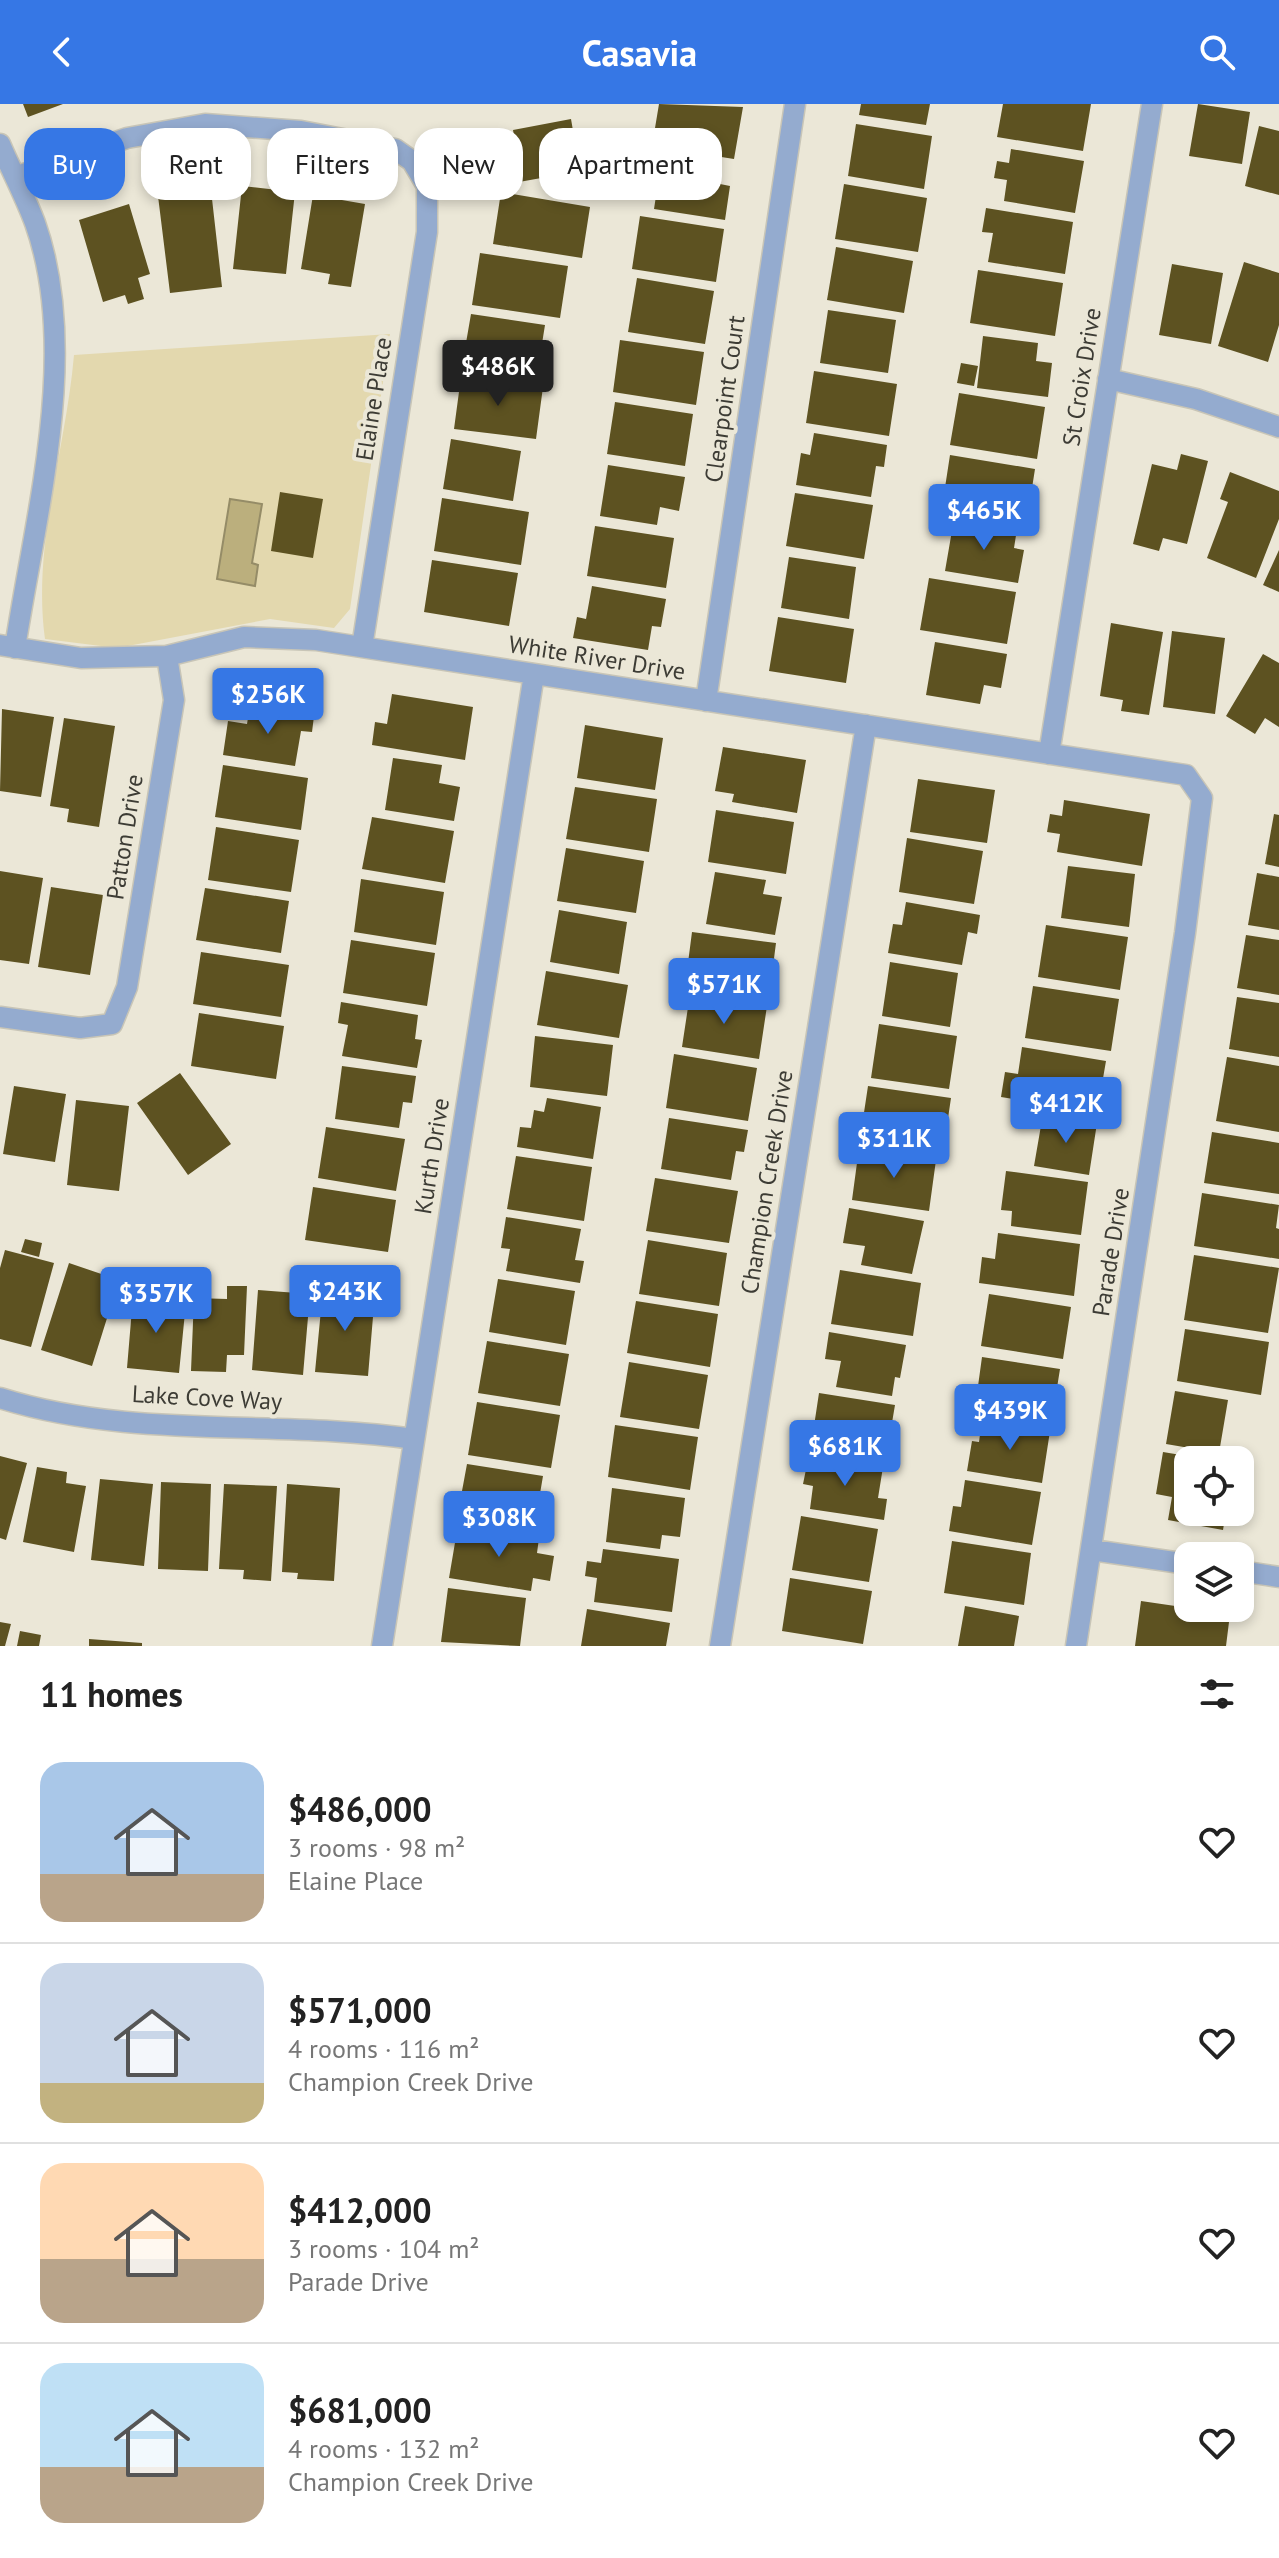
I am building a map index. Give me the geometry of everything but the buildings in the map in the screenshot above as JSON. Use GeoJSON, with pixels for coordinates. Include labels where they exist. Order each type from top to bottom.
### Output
{"type":"FeatureCollection","features":[{"type":"Feature","properties":{"kind":"street","name":"Clearpoint Court"},"geometry":{"type":"LineString","coordinates":[[706,701],[795,104]]}},
{"type":"Feature","properties":{"kind":"street","name":"St Croix Drive"},"geometry":{"type":"LineString","coordinates":[[1049,754],[1152,104]]}},
{"type":"Feature","properties":{"kind":"street","name":"Elaine Place"},"geometry":{"type":"LineString","coordinates":[[15,177],[127,138],[205,124],[301,131],[395,149],[412,161],[427,186],[427,232],[362,647]]}},
{"type":"Feature","properties":{"kind":"street"},"geometry":{"type":"LineString","coordinates":[[0,144],[35,224],[46,268],[54,331],[54,377],[7,646]]}},
{"type":"Feature","properties":{"kind":"street"},"geometry":{"type":"LineString","coordinates":[[1108,379],[1196,399],[1279,427]]}},
{"type":"Feature","properties":{"kind":"street","name":"White River Drive"},"geometry":{"type":"LineString","coordinates":[[7,646],[81,658],[167,656],[244,637],[316,640],[1186,775]]}},
{"type":"Feature","properties":{"kind":"street","name":"Patton Drive"},"geometry":{"type":"LineString","coordinates":[[0,1017],[80,1028],[112,1024],[127,987],[174,700],[167,656]]}},
{"type":"Feature","properties":{"kind":"street","name":"Kurth Drive"},"geometry":{"type":"LineString","coordinates":[[382,1646],[534,674]]}},
{"type":"Feature","properties":{"kind":"street","name":"Champion Creek Drive"},"geometry":{"type":"LineString","coordinates":[[720,1646],[866,725]]}},
{"type":"Feature","properties":{"kind":"street","name":"Parade Drive"},"geometry":{"type":"LineString","coordinates":[[1076,1646],[1183,948],[1202,798],[1186,775]]}},
{"type":"Feature","properties":{"kind":"street","name":"Lake Cove Way"},"geometry":{"type":"LineString","coordinates":[[0,1398],[29,1407],[99,1419],[357,1431],[414,1439]]}},
{"type":"Feature","properties":{"kind":"street"},"geometry":{"type":"LineString","coordinates":[[1092,1550],[1174,1562]]}},
{"type":"Feature","properties":{"kind":"street"},"geometry":{"type":"LineString","coordinates":[[1254,1573],[1279,1577]]}},
{"type":"Feature","properties":{"kind":"shaded area"},"geometry":{"type":"Polygon","coordinates":[[[390,334],[350,609],[334,628],[270,619],[117,648],[45,639],[42,604],[46,533],[74,355],[390,334]]]}},
{"type":"Feature","properties":{"kind":"shaded area"},"geometry":{"type":"Polygon","coordinates":[[[230,499],[262,504],[252,563],[258,565],[255,586],[217,579],[230,499]]]}}]}
